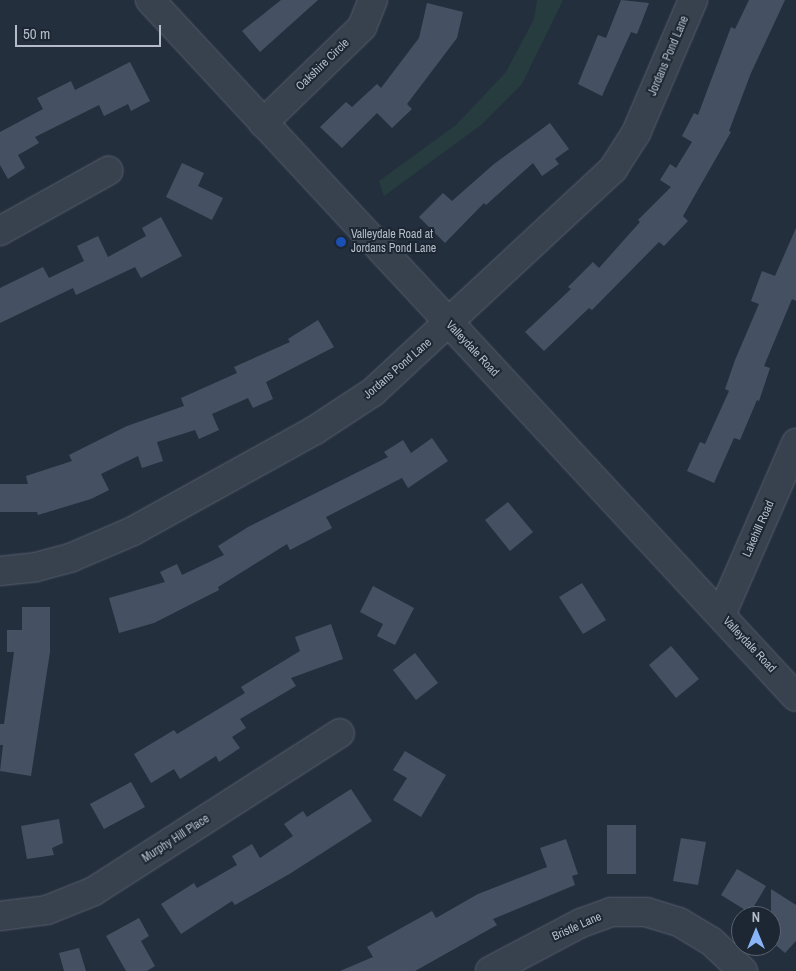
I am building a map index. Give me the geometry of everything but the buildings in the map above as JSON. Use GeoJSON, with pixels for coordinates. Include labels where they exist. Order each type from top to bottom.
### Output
{"type":"FeatureCollection","features":[{"type":"Feature","properties":{"kind":"street","name":"Valleydale Road"},"geometry":{"type":"LineString","coordinates":[[150,0],[796,697]]}},
{"type":"Feature","properties":{"kind":"street","name":"Oakshire Circle"},"geometry":{"type":"LineString","coordinates":[[263,123],[362,27],[373,0]]}},
{"type":"Feature","properties":{"kind":"street","name":"Jordans Pond Lane"},"geometry":{"type":"LineString","coordinates":[[0,571],[36,567],[70,558],[159,516],[344,412],[373,392],[449,324],[613,170],[636,133],[693,0]]}},
{"type":"Feature","properties":{"kind":"street"},"geometry":{"type":"LineString","coordinates":[[0,231],[108,171]]}},
{"type":"Feature","properties":{"kind":"street","name":"Lakehill Road"},"geometry":{"type":"LineString","coordinates":[[721,615],[796,443]]}},
{"type":"Feature","properties":{"kind":"street","name":"Murphy Hill Place"},"geometry":{"type":"LineString","coordinates":[[0,916],[46,910],[94,891],[340,733]]}},
{"type":"Feature","properties":{"kind":"street","name":"Bristle Lane"},"geometry":{"type":"LineString","coordinates":[[490,971],[580,924],[611,912],[646,912],[679,922],[711,941],[743,971]]}},
{"type":"Feature","properties":{"kind":"green space"},"geometry":{"type":"Polygon","coordinates":[[[537,0],[563,0],[522,84],[481,125],[384,196],[379,181],[456,125],[506,72],[534,19],[537,0]]]}},
{"type":"Feature","properties":{"kind":"place","name":"Valleydale Road at Jordans Pond Lane"},"geometry":{"type":"Point","coordinates":[341,242]}}]}
